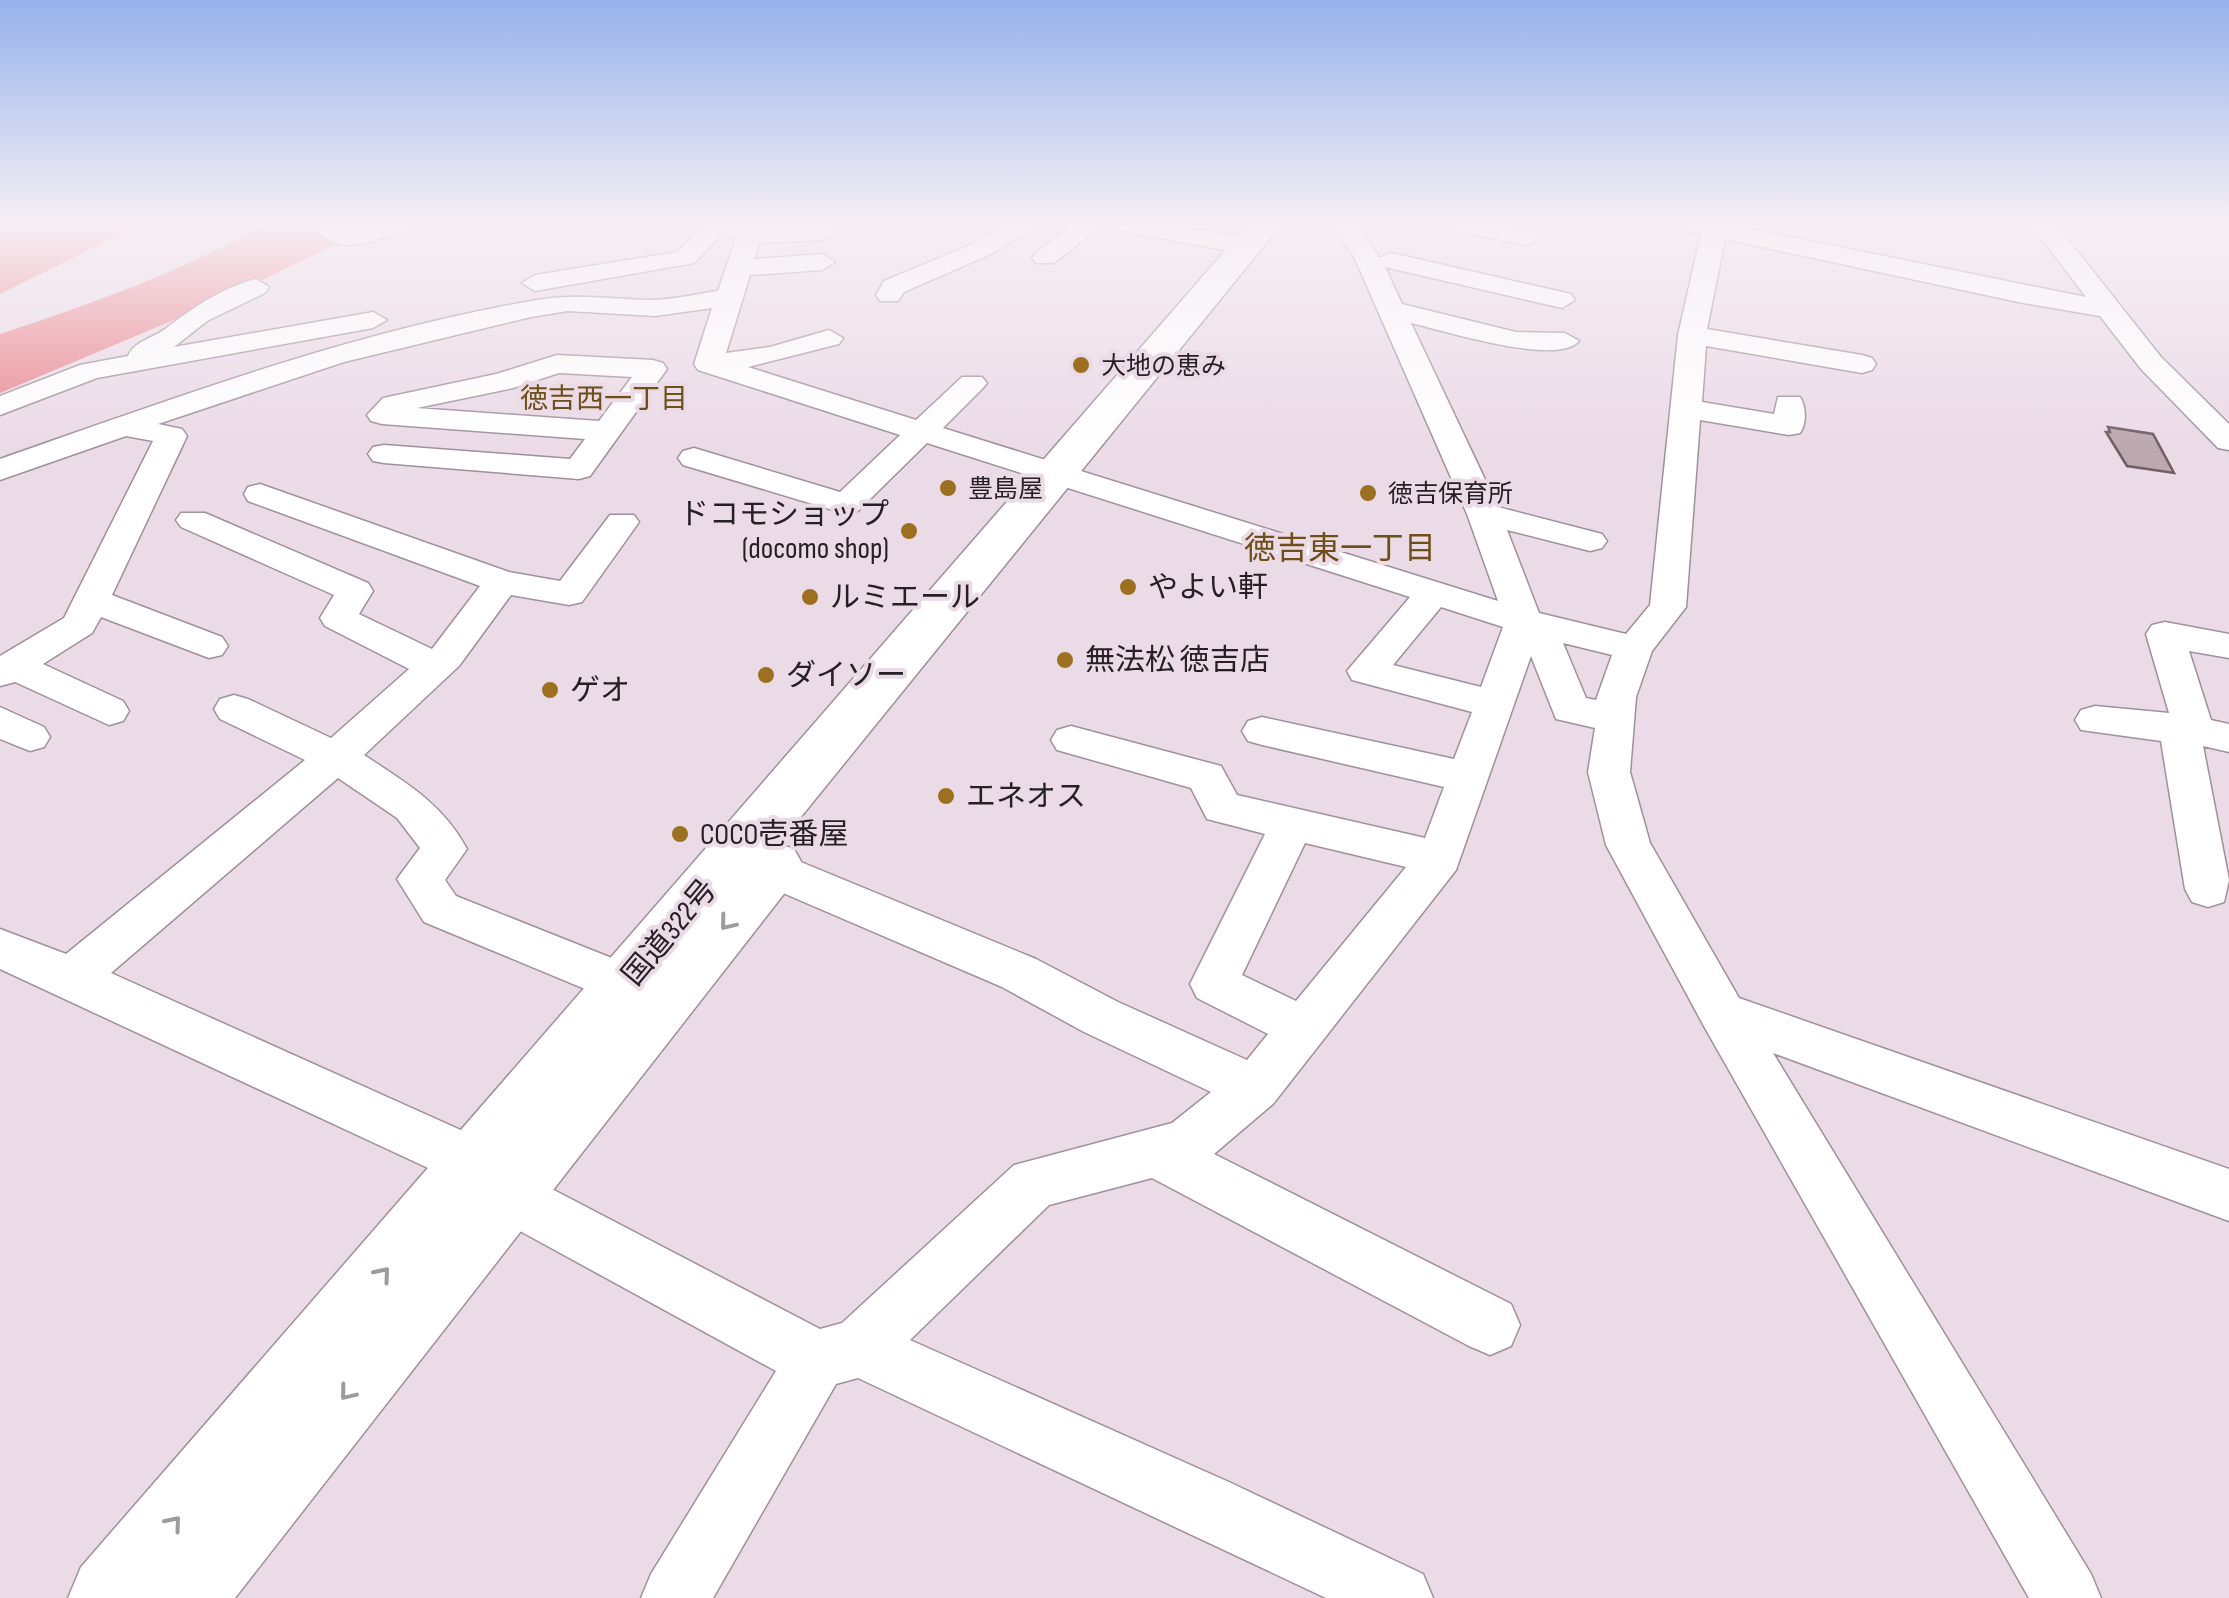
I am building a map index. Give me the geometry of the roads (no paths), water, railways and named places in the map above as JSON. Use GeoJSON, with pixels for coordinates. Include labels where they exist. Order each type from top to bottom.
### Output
{"type":"FeatureCollection","features":[{"type":"Feature","properties":{"kind":"highway","name":"国道322号"},"geometry":{"type":"LineString","coordinates":[[180,1598],[492,1180],[1216,297]]}},
{"type":"Feature","properties":{"kind":"highway","name":"国道322号"},"geometry":{"type":"LineString","coordinates":[[112,1598],[492,1180]]}},
{"type":"Feature","properties":{"kind":"street"},"geometry":{"type":"LineString","coordinates":[[119,366],[174,336],[197,315],[236,297]]}},
{"type":"Feature","properties":{"kind":"street"},"geometry":{"type":"LineString","coordinates":[[0,406],[90,371],[393,316],[471,297]]}},
{"type":"Feature","properties":{"kind":"street"},"geometry":{"type":"LineString","coordinates":[[1386,297],[1388,309],[1484,514],[1524,621],[1544,644],[1570,708],[1616,718]]}},
{"type":"Feature","properties":{"kind":"street"},"geometry":{"type":"LineString","coordinates":[[1546,297],[1562,300]]}},
{"type":"Feature","properties":{"kind":"street"},"geometry":{"type":"LineString","coordinates":[[1703,297],[1694,323],[1668,607],[1634,648],[1616,698],[1609,772],[1628,845],[1722,1013],[2067,1598]]}},
{"type":"Feature","properties":{"kind":"street"},"geometry":{"type":"LineString","coordinates":[[2027,297],[2110,309]]}},
{"type":"Feature","properties":{"kind":"street"},"geometry":{"type":"LineString","coordinates":[[2100,297],[2174,390],[2229,441]]}},
{"type":"Feature","properties":{"kind":"street"},"geometry":{"type":"LineString","coordinates":[[0,470],[336,356],[568,303],[655,308],[729,298],[708,364]]}},
{"type":"Feature","properties":{"kind":"street"},"geometry":{"type":"LineString","coordinates":[[1388,309],[1516,340],[1565,342]]}},
{"type":"Feature","properties":{"kind":"street"},"geometry":{"type":"LineString","coordinates":[[1694,323],[1818,331]]}},
{"type":"Feature","properties":{"kind":"street"},"geometry":{"type":"LineString","coordinates":[[1694,323],[1862,364]]}},
{"type":"Feature","properties":{"kind":"street"},"geometry":{"type":"LineString","coordinates":[[378,362],[493,338],[538,324]]}},
{"type":"Feature","properties":{"kind":"street"},"geometry":{"type":"LineString","coordinates":[[493,338],[503,382]]}},
{"type":"Feature","properties":{"kind":"street"},"geometry":{"type":"LineString","coordinates":[[607,431],[382,416],[394,404],[503,382],[557,364],[653,369],[708,364],[773,355],[829,338]]}},
{"type":"Feature","properties":{"kind":"street"},"geometry":{"type":"LineString","coordinates":[[708,364],[1433,594],[1634,648]]}},
{"type":"Feature","properties":{"kind":"street"},"geometry":{"type":"LineString","coordinates":[[384,454],[579,469],[653,369]]}},
{"type":"Feature","properties":{"kind":"street"},"geometry":{"type":"LineString","coordinates":[[694,458],[846,504],[972,383]]}},
{"type":"Feature","properties":{"kind":"street"},"geometry":{"type":"LineString","coordinates":[[1686,409],[1789,426],[1789,403]]}},
{"type":"Feature","properties":{"kind":"street"},"geometry":{"type":"LineString","coordinates":[[8,670],[79,625],[171,436],[124,426]]}},
{"type":"Feature","properties":{"kind":"street"},"geometry":{"type":"LineString","coordinates":[[260,494],[502,582],[568,594],[622,522]]}},
{"type":"Feature","properties":{"kind":"street"},"geometry":{"type":"LineString","coordinates":[[1484,514],[1590,541]]}},
{"type":"Feature","properties":{"kind":"street"},"geometry":{"type":"LineString","coordinates":[[193,520],[355,591],[338,618],[436,666]]}},
{"type":"Feature","properties":{"kind":"street"},"geometry":{"type":"LineString","coordinates":[[72,977],[336,757],[436,666],[502,582]]}},
{"type":"Feature","properties":{"kind":"street"},"geometry":{"type":"LineString","coordinates":[[1433,594],[1366,670],[1495,704]]}},
{"type":"Feature","properties":{"kind":"street"},"geometry":{"type":"LineString","coordinates":[[92,600],[209,646]]}},
{"type":"Feature","properties":{"kind":"street"},"geometry":{"type":"LineString","coordinates":[[676,1598],[838,1354],[1033,1183],[1186,1144],[1255,1088],[1440,858],[1524,621]]}},
{"type":"Feature","properties":{"kind":"street"},"geometry":{"type":"LineString","coordinates":[[2208,889],[2201,732],[2165,634],[2229,646]]}},
{"type":"Feature","properties":{"kind":"street"},"geometry":{"type":"LineString","coordinates":[[8,670],[109,710]]}},
{"type":"Feature","properties":{"kind":"street"},"geometry":{"type":"LineString","coordinates":[[234,709],[336,757],[412,807],[444,849],[420,879],[440,909],[645,992]]}},
{"type":"Feature","properties":{"kind":"street"},"geometry":{"type":"LineString","coordinates":[[2095,720],[2201,732]]}},
{"type":"Feature","properties":{"kind":"street"},"geometry":{"type":"LineString","coordinates":[[1262,731],[1469,778]]}},
{"type":"Feature","properties":{"kind":"street"},"geometry":{"type":"LineString","coordinates":[[1071,740],[1206,777],[1222,808],[1440,858]]}},
{"type":"Feature","properties":{"kind":"street"},"geometry":{"type":"LineString","coordinates":[[1292,824],[1214,984],[1303,1028]]}},
{"type":"Feature","properties":{"kind":"street"},"geometry":{"type":"LineString","coordinates":[[753,861],[1018,972],[1101,1017],[1255,1088]]}},
{"type":"Feature","properties":{"kind":"street"},"geometry":{"type":"LineString","coordinates":[[0,948],[72,977],[492,1180],[838,1354],[1208,1506],[1400,1598]]}},
{"type":"Feature","properties":{"kind":"street"},"geometry":{"type":"LineString","coordinates":[[1722,1013],[2229,1194]]}},
{"type":"Feature","properties":{"kind":"street"},"geometry":{"type":"LineString","coordinates":[[1156,1152],[1490,1325]]}},
{"type":"Feature","properties":{"kind":"place","name":"大地の恵み"},"geometry":{"type":"Point","coordinates":[1081,365]}},
{"type":"Feature","properties":{"kind":"place","name":"豊島屋"},"geometry":{"type":"Point","coordinates":[948,488]}},
{"type":"Feature","properties":{"kind":"place","name":"徳吉保育所"},"geometry":{"type":"Point","coordinates":[1368,493]}},
{"type":"Feature","properties":{"kind":"place","name":"ドコモショップ (docomo shop)"},"geometry":{"type":"Point","coordinates":[909,531]}},
{"type":"Feature","properties":{"kind":"place","name":"やよい軒"},"geometry":{"type":"Point","coordinates":[1128,587]}},
{"type":"Feature","properties":{"kind":"place","name":"ルミエール"},"geometry":{"type":"Point","coordinates":[810,597]}},
{"type":"Feature","properties":{"kind":"place","name":"無法松 徳吉店"},"geometry":{"type":"Point","coordinates":[1065,660]}},
{"type":"Feature","properties":{"kind":"place","name":"ダイソー"},"geometry":{"type":"Point","coordinates":[766,675]}},
{"type":"Feature","properties":{"kind":"place","name":"ゲオ"},"geometry":{"type":"Point","coordinates":[550,690]}},
{"type":"Feature","properties":{"kind":"place","name":"エネオス"},"geometry":{"type":"Point","coordinates":[946,796]}},
{"type":"Feature","properties":{"kind":"place","name":"COCO壱番屋"},"geometry":{"type":"Point","coordinates":[680,834]}},
{"type":"Feature","properties":{"kind":"district","name":"徳吉西一丁目"},"geometry":{"type":"Point","coordinates":[604,398]}},
{"type":"Feature","properties":{"kind":"district","name":"徳吉東一丁目"},"geometry":{"type":"Point","coordinates":[1340,548]}}]}
